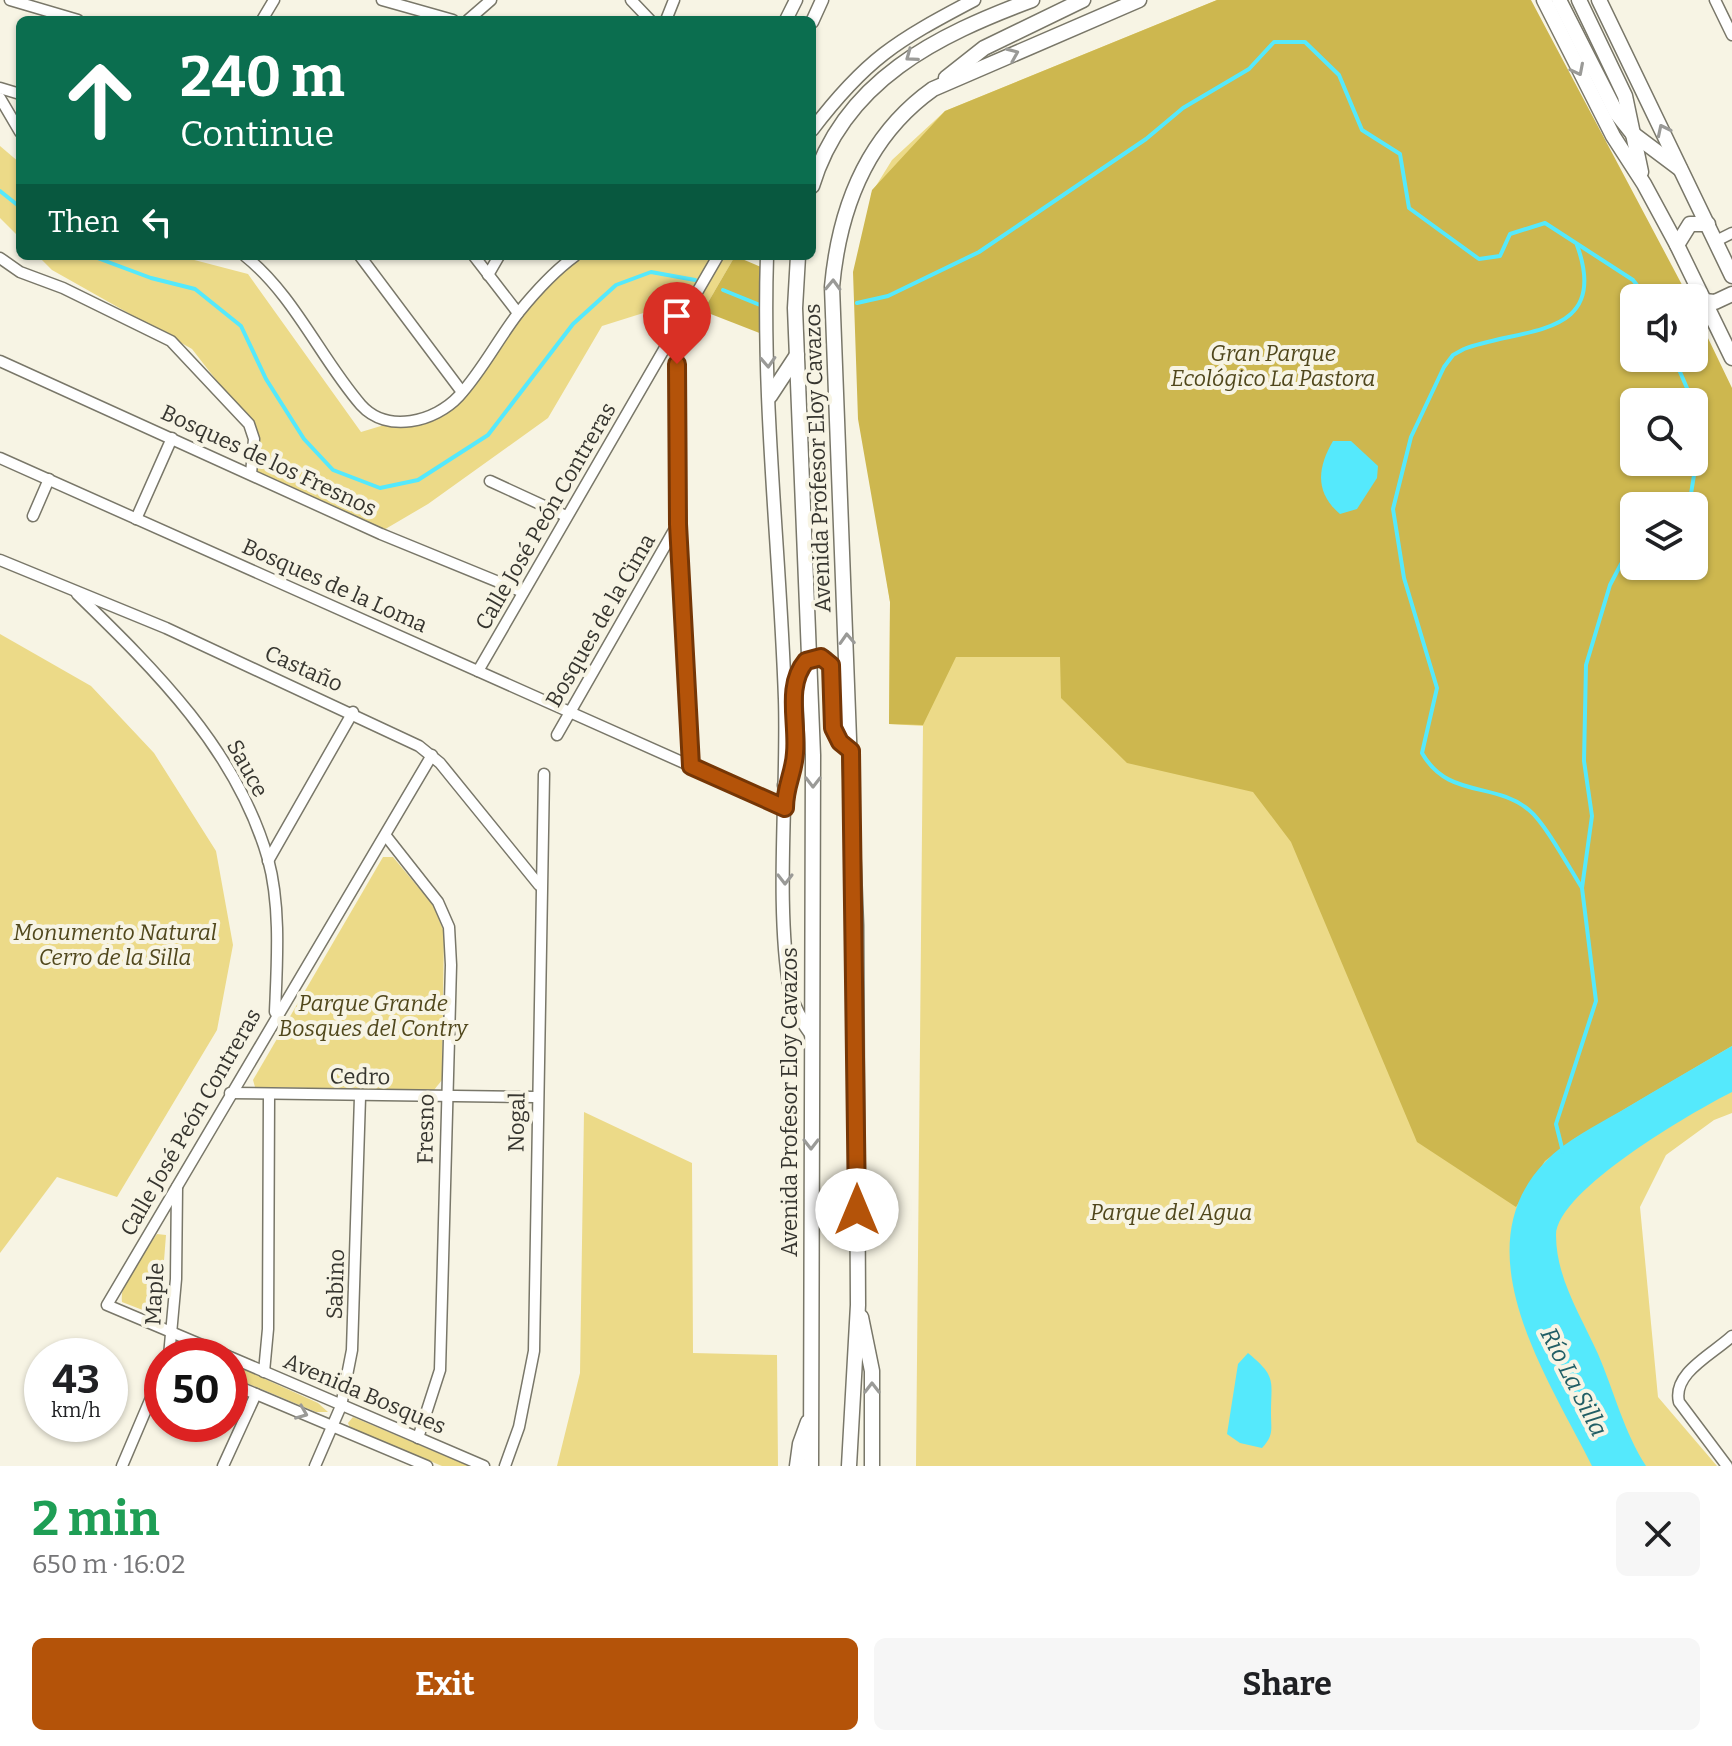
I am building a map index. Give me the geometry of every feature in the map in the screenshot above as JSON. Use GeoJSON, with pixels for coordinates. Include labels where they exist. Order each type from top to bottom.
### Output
{"type":"FeatureCollection","features":[{"type":"Feature","properties":{"kind":"main road"},"geometry":{"type":"LineString","coordinates":[[816,177],[837,130],[896,67],[928,44],[965,25],[1032,0]]}},
{"type":"Feature","properties":{"kind":"main road"},"geometry":{"type":"LineString","coordinates":[[933,89],[984,48],[1083,0]]}},
{"type":"Feature","properties":{"kind":"main road"},"geometry":{"type":"LineString","coordinates":[[1544,0],[1613,136],[1644,184],[1696,284]]}},
{"type":"Feature","properties":{"kind":"main road"},"geometry":{"type":"LineString","coordinates":[[1559,0],[1617,114],[1632,133],[1684,172]]}},
{"type":"Feature","properties":{"kind":"main road"},"geometry":{"type":"LineString","coordinates":[[1579,0],[1625,96],[1644,184]]}},
{"type":"Feature","properties":{"kind":"main road"},"geometry":{"type":"LineString","coordinates":[[1599,0],[1732,276]]}},
{"type":"Feature","properties":{"kind":"main road","name":"Avenida Profesor Eloy Cavazos"},"geometry":{"type":"LineString","coordinates":[[849,1466],[858,1305],[856,925],[832,287],[835,253],[845,208],[868,160],[902,115],[933,89],[1139,1]]}},
{"type":"Feature","properties":{"kind":"main road"},"geometry":{"type":"LineString","coordinates":[[1677,245],[1682,231],[1690,224],[1708,224]]}},
{"type":"Feature","properties":{"kind":"main road","name":"Avenida Profesor Eloy Cavazos"},"geometry":{"type":"LineString","coordinates":[[797,1466],[800,1444],[811,1415],[811,658],[798,354],[798,260]]}},
{"type":"Feature","properties":{"kind":"main road"},"geometry":{"type":"LineString","coordinates":[[1708,301],[1715,302],[1732,294]]}},
{"type":"Feature","properties":{"kind":"main road"},"geometry":{"type":"LineString","coordinates":[[1708,309],[1732,358]]}},
{"type":"Feature","properties":{"kind":"main road"},"geometry":{"type":"LineString","coordinates":[[770,396],[798,354]]}},
{"type":"Feature","properties":{"kind":"main road"},"geometry":{"type":"LineString","coordinates":[[785,785],[795,753],[795,683],[801,667],[811,658],[821,657],[831,665],[833,728],[840,742],[851,751]]}},
{"type":"Feature","properties":{"kind":"main road"},"geometry":{"type":"LineString","coordinates":[[858,1305],[870,1355],[872,1466]]}},
{"type":"Feature","properties":{"kind":"main road"},"geometry":{"type":"LineString","coordinates":[[811,1415],[811,1466]]}},
{"type":"Feature","properties":{"kind":"street"},"geometry":{"type":"LineString","coordinates":[[10,0],[64,16]]}},
{"type":"Feature","properties":{"kind":"street"},"geometry":{"type":"LineString","coordinates":[[382,0],[439,16]]}},
{"type":"Feature","properties":{"kind":"street"},"geometry":{"type":"LineString","coordinates":[[473,16],[491,0]]}},
{"type":"Feature","properties":{"kind":"street"},"geometry":{"type":"LineString","coordinates":[[631,0],[646,16]]}},
{"type":"Feature","properties":{"kind":"street"},"geometry":{"type":"LineString","coordinates":[[816,123],[848,84],[881,53],[924,24],[974,0]]}},
{"type":"Feature","properties":{"kind":"street"},"geometry":{"type":"LineString","coordinates":[[1715,0],[1732,35]]}},
{"type":"Feature","properties":{"kind":"street"},"geometry":{"type":"LineString","coordinates":[[0,98],[16,125]]}},
{"type":"Feature","properties":{"kind":"street"},"geometry":{"type":"LineString","coordinates":[[1716,241],[1732,233]]}},
{"type":"Feature","properties":{"kind":"street"},"geometry":{"type":"LineString","coordinates":[[0,258],[20,272],[63,288],[159,333],[179,347],[249,424],[254,439],[251,474]]}},
{"type":"Feature","properties":{"kind":"street"},"geometry":{"type":"LineString","coordinates":[[250,260],[263,272],[372,415],[390,422],[410,422],[453,402],[518,313],[558,268],[569,260]]}},
{"type":"Feature","properties":{"kind":"street"},"geometry":{"type":"LineString","coordinates":[[363,260],[462,392]]}},
{"type":"Feature","properties":{"kind":"street"},"geometry":{"type":"LineString","coordinates":[[477,260],[518,313]]}},
{"type":"Feature","properties":{"kind":"street"},"geometry":{"type":"LineString","coordinates":[[488,275],[497,260]]}},
{"type":"Feature","properties":{"kind":"street","name":"Calle José Peón Contreras"},"geometry":{"type":"LineString","coordinates":[[478,671],[716,260]]}},
{"type":"Feature","properties":{"kind":"street"},"geometry":{"type":"LineString","coordinates":[[767,260],[770,396],[785,698],[785,917],[790,992],[798,1016],[811,1034]]}},
{"type":"Feature","properties":{"kind":"street"},"geometry":{"type":"LineString","coordinates":[[674,336],[677,339],[678,524],[691,766]]}},
{"type":"Feature","properties":{"kind":"street","name":"Bosques de los Fresnos"},"geometry":{"type":"LineString","coordinates":[[0,361],[381,534],[523,592]]}},
{"type":"Feature","properties":{"kind":"street"},"geometry":{"type":"LineString","coordinates":[[136,519],[172,438]]}},
{"type":"Feature","properties":{"kind":"street","name":"Bosques de la Loma"},"geometry":{"type":"LineString","coordinates":[[0,458],[785,808]]}},
{"type":"Feature","properties":{"kind":"street"},"geometry":{"type":"LineString","coordinates":[[33,516],[49,479]]}},
{"type":"Feature","properties":{"kind":"street"},"geometry":{"type":"LineString","coordinates":[[490,481],[566,516]]}},
{"type":"Feature","properties":{"kind":"street","name":"Bosques de la Cima"},"geometry":{"type":"LineString","coordinates":[[557,735],[678,524]]}},
{"type":"Feature","properties":{"kind":"street","name":"Castaño"},"geometry":{"type":"LineString","coordinates":[[0,560],[353,712],[432,755],[539,885]]}},
{"type":"Feature","properties":{"kind":"street","name":"Sauce"},"geometry":{"type":"LineString","coordinates":[[72,590],[180,699],[237,786],[268,861],[277,963],[275,1016]]}},
{"type":"Feature","properties":{"kind":"street"},"geometry":{"type":"LineString","coordinates":[[268,861],[353,712]]}},
{"type":"Feature","properties":{"kind":"street","name":"Calle José Peón Contreras"},"geometry":{"type":"LineString","coordinates":[[107,1305],[432,755]]}},
{"type":"Feature","properties":{"kind":"street","name":"Nogal"},"geometry":{"type":"LineString","coordinates":[[505,1466],[519,1427],[534,1351],[539,885],[544,774]]}},
{"type":"Feature","properties":{"kind":"street","name":"Fresno"},"geometry":{"type":"LineString","coordinates":[[386,836],[438,902],[449,927],[451,965],[445,1097],[440,1370],[418,1438]]}},
{"type":"Feature","properties":{"kind":"street","name":"Cedro"},"geometry":{"type":"LineString","coordinates":[[230,1093],[536,1097]]}},
{"type":"Feature","properties":{"kind":"street"},"geometry":{"type":"LineString","coordinates":[[264,1372],[268,1329],[269,1095]]}},
{"type":"Feature","properties":{"kind":"street","name":"Sabino"},"geometry":{"type":"LineString","coordinates":[[315,1466],[341,1406],[352,1350],[356,1304],[360,1097]]}},
{"type":"Feature","properties":{"kind":"street","name":"Maple"},"geometry":{"type":"LineString","coordinates":[[172,1338],[177,1185]]}},
{"type":"Feature","properties":{"kind":"street","name":"Avenida Bosques"},"geometry":{"type":"LineString","coordinates":[[107,1305],[187,1338]]}},
{"type":"Feature","properties":{"kind":"street"},"geometry":{"type":"LineString","coordinates":[[1727,1466],[1679,1402],[1676,1391],[1683,1376],[1732,1336]]}},
{"type":"Feature","properties":{"kind":"street","name":"Avenida Bosques"},"geometry":{"type":"LineString","coordinates":[[248,1365],[484,1466]]}},
{"type":"Feature","properties":{"kind":"street","name":"Avenida Bosques"},"geometry":{"type":"LineString","coordinates":[[248,1391],[334,1426],[411,1463],[427,1466]]}},
{"type":"Feature","properties":{"kind":"street"},"geometry":{"type":"LineString","coordinates":[[223,1466],[256,1394]]}},
{"type":"Feature","properties":{"kind":"street"},"geometry":{"type":"LineString","coordinates":[[122,1466],[144,1414]]}},
{"type":"Feature","properties":{"kind":"green space","name":"Gran Parque Ecológico La Pastora"},"geometry":{"type":"Polygon","coordinates":[[[1217,0],[1620,288],[1620,372],[1708,371],[1732,393],[1732,1113],[1714,1120],[1666,1155],[1640,1207],[1658,1397],[1717,1466],[916,1466],[923,726],[889,724],[890,602],[864,427],[871,194],[892,160],[945,111],[1217,0]]]}},
{"type":"Feature","properties":{"kind":"green space","name":"Gran Parque Ecológico La Pastora"},"geometry":{"type":"Polygon","coordinates":[[[1217,0],[1531,0],[1682,284],[1620,284],[1620,372],[1708,372],[1708,338],[1732,388],[1732,1046],[1574,1139],[1545,1161],[1516,1207],[1417,1142],[1291,842],[1253,792],[1127,763],[1061,698],[1060,657],[956,657],[923,725],[889,724],[890,602],[858,419],[853,272],[872,190],[945,111],[1217,0]]]}},
{"type":"Feature","properties":{"kind":"green space"},"geometry":{"type":"Polygon","coordinates":[[[0,146],[16,160],[16,234],[0,218],[0,146]]]}},
{"type":"Feature","properties":{"kind":"green space"},"geometry":{"type":"Polygon","coordinates":[[[42,260],[194,260],[248,274],[361,432],[457,403],[519,318],[560,271],[576,260],[733,260],[703,311],[672,304],[602,326],[548,418],[428,504],[382,531],[253,474],[252,426],[192,349],[52,270],[42,260]]]}},
{"type":"Feature","properties":{"kind":"green space"},"geometry":{"type":"Polygon","coordinates":[[[733,260],[744,260],[761,267],[762,334],[703,311],[733,260]]]}},
{"type":"Feature","properties":{"kind":"green space","name":"Monumento Natural Cerro de la Silla"},"geometry":{"type":"Polygon","coordinates":[[[0,634],[91,686],[154,753],[216,851],[233,945],[217,1030],[117,1197],[57,1177],[0,1253],[0,634]]]}},
{"type":"Feature","properties":{"kind":"green space","name":"Parque Grande Bosques del Contry"},"geometry":{"type":"Polygon","coordinates":[[[383,857],[393,857],[433,905],[444,932],[442,1080],[434,1090],[255,1087],[253,1080],[383,857]]]}},
{"type":"Feature","properties":{"kind":"green space"},"geometry":{"type":"Polygon","coordinates":[[[584,1112],[692,1163],[693,1353],[777,1355],[778,1466],[557,1466],[580,1373],[584,1112]]]}},
{"type":"Feature","properties":{"kind":"green space"},"geometry":{"type":"Polygon","coordinates":[[[157,1234],[166,1235],[160,1312],[153,1314],[122,1302],[122,1293],[134,1266],[157,1234]]]}},
{"type":"Feature","properties":{"kind":"green space"},"geometry":{"type":"Polygon","coordinates":[[[248,1371],[318,1403],[328,1412],[316,1412],[248,1384],[248,1371]]]}},
{"type":"Feature","properties":{"kind":"green space"},"geometry":{"type":"Polygon","coordinates":[[[353,1417],[469,1466],[442,1466],[350,1428],[348,1423],[353,1417]]]}},
{"type":"Feature","properties":{"kind":"water"},"geometry":{"type":"Polygon","coordinates":[[[1333,441],[1351,441],[1378,466],[1377,478],[1357,509],[1340,514],[1326,498],[1321,480],[1324,461],[1333,441]]]}},
{"type":"Feature","properties":{"kind":"water","name":"Río La Silla"},"geometry":{"type":"Polygon","coordinates":[[[1732,1046],[1732,1092],[1660,1134],[1602,1175],[1562,1217],[1556,1235],[1565,1282],[1598,1354],[1631,1439],[1646,1466],[1592,1466],[1536,1355],[1520,1315],[1511,1274],[1510,1235],[1521,1197],[1545,1162],[1571,1140],[1732,1046]]]}},
{"type":"Feature","properties":{"kind":"water"},"geometry":{"type":"Polygon","coordinates":[[[1248,1353],[1264,1368],[1271,1386],[1271,1432],[1262,1448],[1240,1443],[1227,1434],[1238,1364],[1248,1353]]]}},
{"type":"Feature","properties":{"kind":"waterway"},"geometry":{"type":"LineString","coordinates":[[857,303],[888,296],[979,252],[1146,139],[1183,108],[1249,69],[1274,42],[1305,42],[1339,75],[1362,130],[1400,154],[1409,208],[1479,259],[1500,256],[1510,234],[1545,223],[1636,284]]}},
{"type":"Feature","properties":{"kind":"waterway"},"geometry":{"type":"LineString","coordinates":[[0,191],[16,204]]}},
{"type":"Feature","properties":{"kind":"waterway"},"geometry":{"type":"LineString","coordinates":[[1577,245],[1584,276],[1582,298],[1571,313],[1555,324],[1464,349],[1453,355],[1444,367],[1411,437],[1393,509],[1404,578],[1437,688],[1422,753],[1433,767],[1458,784],[1501,795],[1529,810],[1550,835],[1582,888]]}},
{"type":"Feature","properties":{"kind":"waterway"},"geometry":{"type":"LineString","coordinates":[[103,260],[151,278],[195,289],[241,326],[266,379],[304,439],[333,470],[380,488],[418,480],[488,435],[573,324],[616,285],[651,272],[695,280]]}},
{"type":"Feature","properties":{"kind":"waterway"},"geometry":{"type":"LineString","coordinates":[[723,290],[760,305]]}},
{"type":"Feature","properties":{"kind":"waterway"},"geometry":{"type":"LineString","coordinates":[[1680,372],[1687,388]]}},
{"type":"Feature","properties":{"kind":"waterway"},"geometry":{"type":"LineString","coordinates":[[1691,492],[1694,476]]}},
{"type":"Feature","properties":{"kind":"waterway"},"geometry":{"type":"LineString","coordinates":[[1563,1152],[1556,1124],[1596,1001],[1582,888],[1592,816],[1584,761],[1586,665],[1610,585],[1620,566]]}},
{"type":"Feature","properties":{"kind":"route"},"geometry":{"type":"LineString","coordinates":[[677,364],[678,524],[691,766],[785,808],[785,785],[794,766],[795,683],[806,661],[821,657],[831,665],[833,728],[840,742],[851,751],[856,925],[857,1210]]}},
{"type":"Feature","properties":{"kind":"park label","name":"Parque del Agua"},"geometry":{"type":"Point","coordinates":[1171,1212]}}]}
